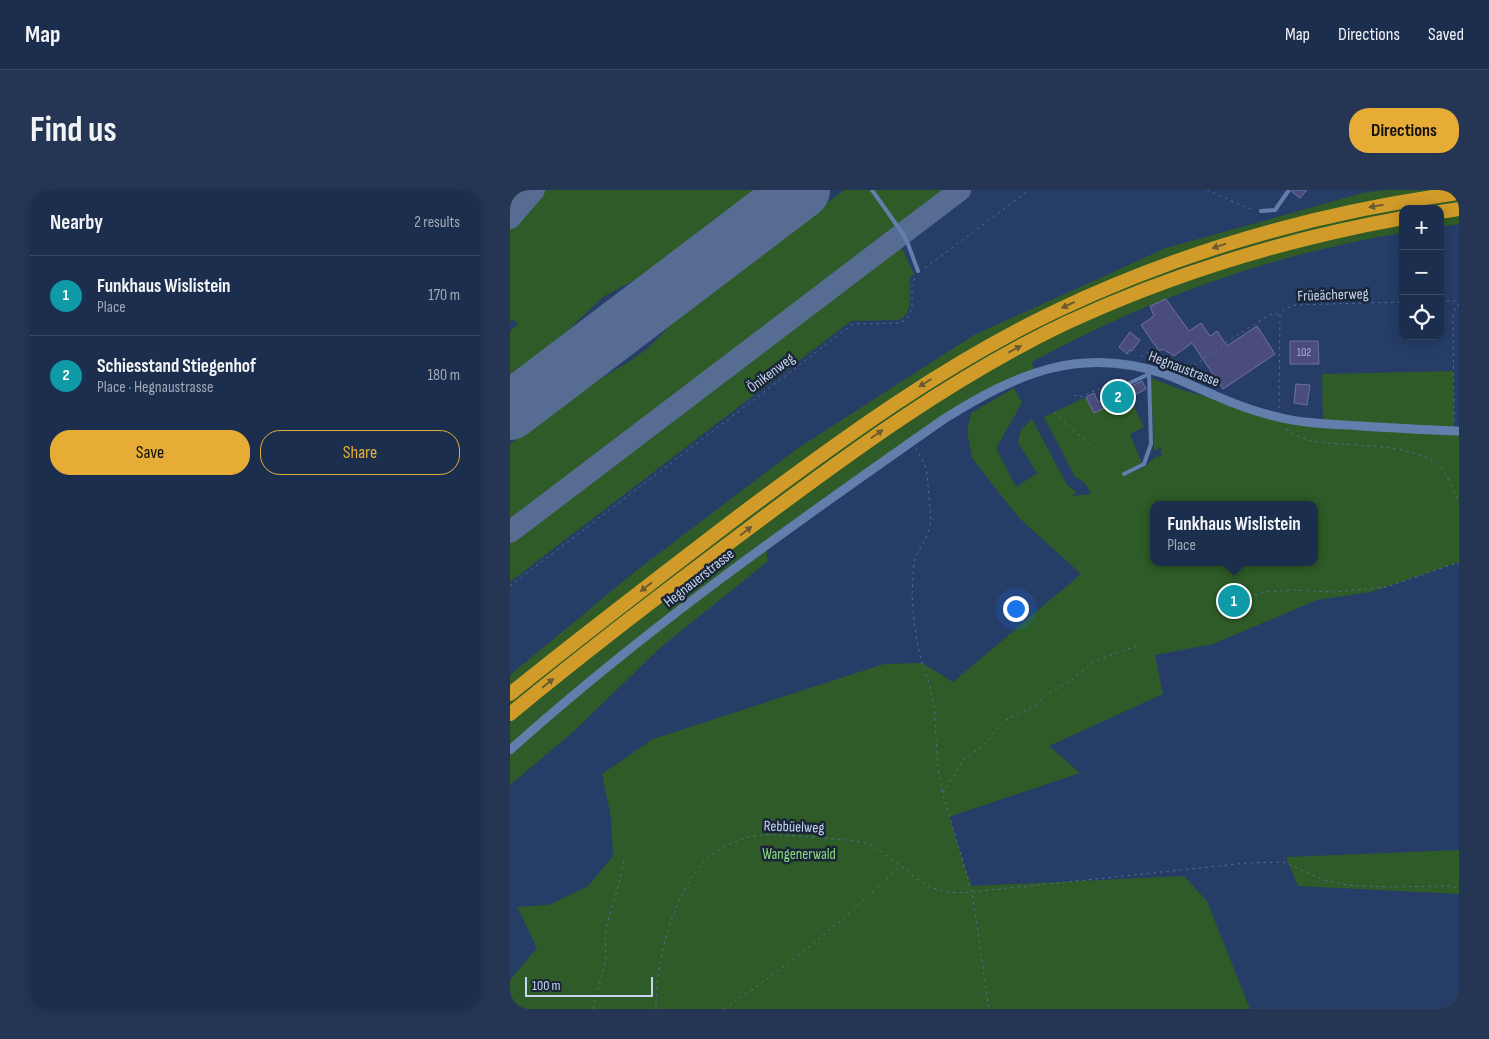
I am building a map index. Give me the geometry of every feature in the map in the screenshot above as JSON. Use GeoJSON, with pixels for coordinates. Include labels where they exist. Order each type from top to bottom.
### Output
{"type":"FeatureCollection","features":[{"type":"Feature","properties":{"kind":"highway"},"geometry":{"type":"LineString","coordinates":[[510,694],[678,562],[839,442],[921,386],[1024,327],[1130,278],[1171,262],[1248,237],[1328,216],[1459,193]]}},
{"type":"Feature","properties":{"kind":"highway"},"geometry":{"type":"LineString","coordinates":[[1444,211],[1459,209]]}},
{"type":"Feature","properties":{"kind":"highway"},"geometry":{"type":"LineString","coordinates":[[510,714],[590,650],[817,477],[904,416],[984,366],[1066,324],[1121,299],[1185,274],[1243,255],[1299,240],[1348,228],[1399,219]]}},
{"type":"Feature","properties":{"kind":"street","name":"Hegnaustrasse"},"geometry":{"type":"LineString","coordinates":[[913,440],[973,401],[1014,380],[1034,372],[1075,363],[1116,363],[1134,366],[1149,372],[1179,379],[1234,403],[1277,417],[1323,424],[1456,431]]}},
{"type":"Feature","properties":{"kind":"street","name":"Hegnauerstrasse"},"geometry":{"type":"LineString","coordinates":[[510,750],[622,654],[764,545],[913,440]]}},
{"type":"Feature","properties":{"kind":"lane"},"geometry":{"type":"LineString","coordinates":[[872,190],[903,234],[920,271]]}},
{"type":"Feature","properties":{"kind":"lane"},"geometry":{"type":"LineString","coordinates":[[1261,211],[1275,210],[1289,190]]}},
{"type":"Feature","properties":{"kind":"lane"},"geometry":{"type":"LineString","coordinates":[[1102,396],[1149,372],[1151,444],[1144,464],[1124,474]]}},
{"type":"Feature","properties":{"kind":"path"},"geometry":{"type":"LineString","coordinates":[[920,271],[1029,190]]}},
{"type":"Feature","properties":{"kind":"path"},"geometry":{"type":"LineString","coordinates":[[1207,190],[1250,209],[1261,211]]}},
{"type":"Feature","properties":{"kind":"path","name":"Önikenweg"},"geometry":{"type":"LineString","coordinates":[[510,586],[853,324],[900,323],[907,319],[912,310],[912,283],[920,271]]}},
{"type":"Feature","properties":{"kind":"path"},"geometry":{"type":"LineString","coordinates":[[1444,301],[1459,302],[1453,318],[1456,431]]}},
{"type":"Feature","properties":{"kind":"path","name":"Früeächerweg"},"geometry":{"type":"LineString","coordinates":[[1277,417],[1279,404],[1280,314],[1285,309],[1295,305],[1399,302]]}},
{"type":"Feature","properties":{"kind":"path"},"geometry":{"type":"LineString","coordinates":[[1134,366],[1143,355],[1149,352],[1159,354],[1179,366],[1189,367],[1271,314],[1280,314]]}},
{"type":"Feature","properties":{"kind":"path"},"geometry":{"type":"LineString","coordinates":[[1074,394],[1080,397],[1099,389],[1102,396]]}},
{"type":"Feature","properties":{"kind":"path"},"geometry":{"type":"LineString","coordinates":[[1054,412],[1089,444]]}},
{"type":"Feature","properties":{"kind":"path"},"geometry":{"type":"LineString","coordinates":[[1299,437],[1324,443],[1395,449],[1414,453],[1439,465],[1459,502]]}},
{"type":"Feature","properties":{"kind":"path"},"geometry":{"type":"LineString","coordinates":[[913,440],[927,473],[931,522],[927,536],[914,561],[912,594],[918,646],[934,706],[938,768],[943,794],[972,892],[989,1009]]}},
{"type":"Feature","properties":{"kind":"path"},"geometry":{"type":"LineString","coordinates":[[1242,598],[1267,592],[1292,590],[1334,592],[1387,587],[1459,562]]}},
{"type":"Feature","properties":{"kind":"path"},"geometry":{"type":"LineString","coordinates":[[943,794],[964,760],[985,744],[1004,721],[1036,706],[1047,694],[1070,681],[1095,661],[1139,645]]}},
{"type":"Feature","properties":{"kind":"path","name":"Rebbüelweg"},"geometry":{"type":"LineString","coordinates":[[656,1009],[661,960],[669,928],[677,906],[689,884],[702,864],[715,852],[729,844],[762,835],[862,842],[875,847],[901,865],[918,880],[932,888],[949,893],[1248,863],[1283,862],[1324,880],[1347,885],[1388,887],[1452,886],[1459,888]]}},
{"type":"Feature","properties":{"kind":"path"},"geometry":{"type":"LineString","coordinates":[[593,1009],[606,960],[607,924],[624,859]]}},
{"type":"Feature","properties":{"kind":"path"},"geometry":{"type":"LineString","coordinates":[[724,1009],[763,982],[836,925],[901,865]]}},
{"type":"Feature","properties":{"kind":"green space"},"geometry":{"type":"Polygon","coordinates":[[[510,190],[526,190],[510,209],[510,190]]]}},
{"type":"Feature","properties":{"kind":"green space"},"geometry":{"type":"Polygon","coordinates":[[[543,190],[759,190],[659,267],[603,297],[547,350],[510,379],[510,331],[518,324],[514,319],[510,322],[510,228],[543,190]]]}},
{"type":"Feature","properties":{"kind":"green space"},"geometry":{"type":"Polygon","coordinates":[[[844,190],[950,190],[510,524],[510,444],[579,391],[627,363],[648,348],[684,312],[844,190]]]}},
{"type":"Feature","properties":{"kind":"green space"},"geometry":{"type":"Polygon","coordinates":[[[1383,190],[1459,190],[1459,224],[1444,226],[1444,205],[1399,205],[1399,234],[1307,253],[1259,266],[1212,282],[1120,318],[1032,362],[1034,372],[996,388],[765,545],[768,561],[661,647],[573,732],[510,785],[510,675],[632,574],[798,448],[974,335],[1166,248],[1363,193],[1383,190]]]}},
{"type":"Feature","properties":{"kind":"green space"},"geometry":{"type":"Polygon","coordinates":[[[900,244],[914,274],[910,277],[909,308],[903,317],[898,320],[851,321],[510,582],[510,540],[900,244]]]}},
{"type":"Feature","properties":{"kind":"green space","name":"Wangenerwald"},"geometry":{"type":"Polygon","coordinates":[[[1453,371],[1454,435],[1459,435],[1459,562],[1371,592],[1317,600],[1213,644],[1155,655],[1163,694],[1049,746],[1080,773],[949,817],[971,886],[1184,876],[1207,901],[1250,1009],[510,1009],[510,980],[537,948],[517,907],[549,905],[588,886],[613,856],[611,818],[602,774],[653,739],[884,664],[922,663],[953,682],[1081,574],[1019,518],[972,458],[967,431],[971,413],[1014,388],[1022,403],[996,448],[1016,487],[1037,473],[1018,442],[1021,430],[1032,419],[1067,485],[1077,492],[1071,496],[1091,494],[1085,483],[1075,477],[1044,417],[1086,397],[1094,413],[1129,397],[1144,427],[1130,434],[1143,466],[1125,476],[1144,467],[1158,455],[1159,457],[1162,455],[1161,447],[1154,451],[1151,378],[1214,399],[1323,423],[1322,374],[1453,371]]]}},
{"type":"Feature","properties":{"kind":"green space"},"geometry":{"type":"Polygon","coordinates":[[[1459,850],[1459,894],[1298,886],[1286,857],[1459,850]]]}},
{"type":"Feature","properties":{"kind":"building"},"geometry":{"type":"Polygon","coordinates":[[[1293,190],[1307,190],[1300,198],[1292,192],[1293,190]]]}},
{"type":"Feature","properties":{"kind":"building"},"geometry":{"type":"Polygon","coordinates":[[[1166,299],[1189,331],[1201,323],[1210,336],[1217,331],[1227,346],[1257,326],[1275,354],[1223,389],[1192,343],[1174,356],[1163,349],[1159,351],[1141,325],[1154,316],[1150,306],[1166,299]]]}},
{"type":"Feature","properties":{"kind":"building"},"geometry":{"type":"Polygon","coordinates":[[[1130,332],[1140,340],[1132,351],[1130,350],[1127,354],[1119,347],[1130,332]]]}},
{"type":"Feature","properties":{"kind":"building"},"geometry":{"type":"Polygon","coordinates":[[[1290,341],[1318,341],[1319,364],[1290,364],[1290,341]]]}},
{"type":"Feature","properties":{"kind":"building"},"geometry":{"type":"Polygon","coordinates":[[[1142,381],[1146,389],[1094,413],[1086,397],[1094,393],[1098,402],[1142,381]]]}},
{"type":"Feature","properties":{"kind":"building"},"geometry":{"type":"Polygon","coordinates":[[[1296,384],[1310,385],[1307,405],[1294,403],[1296,384]]]}},
{"type":"Feature","properties":{"kind":"building"},"geometry":{"type":"Polygon","coordinates":[[[1241,594],[1243,604],[1227,605],[1225,598],[1241,594]]]}},
{"type":"Feature","properties":{"kind":"taxiway"},"geometry":{"type":"LineString","coordinates":[[510,218],[534,190]]}},
{"type":"Feature","properties":{"kind":"taxiway"},"geometry":{"type":"LineString","coordinates":[[510,532],[960,190]]}},
{"type":"Feature","properties":{"kind":"runway"},"geometry":{"type":"LineString","coordinates":[[510,411],[801,190]]}},
{"type":"Feature","properties":{"kind":"place","name":"Schiesstand Stiegenhof"},"geometry":{"type":"Point","coordinates":[1118,397]}},
{"type":"Feature","properties":{"kind":"place","name":"Funkhaus Wislistein"},"geometry":{"type":"Point","coordinates":[1234,601]}}]}
